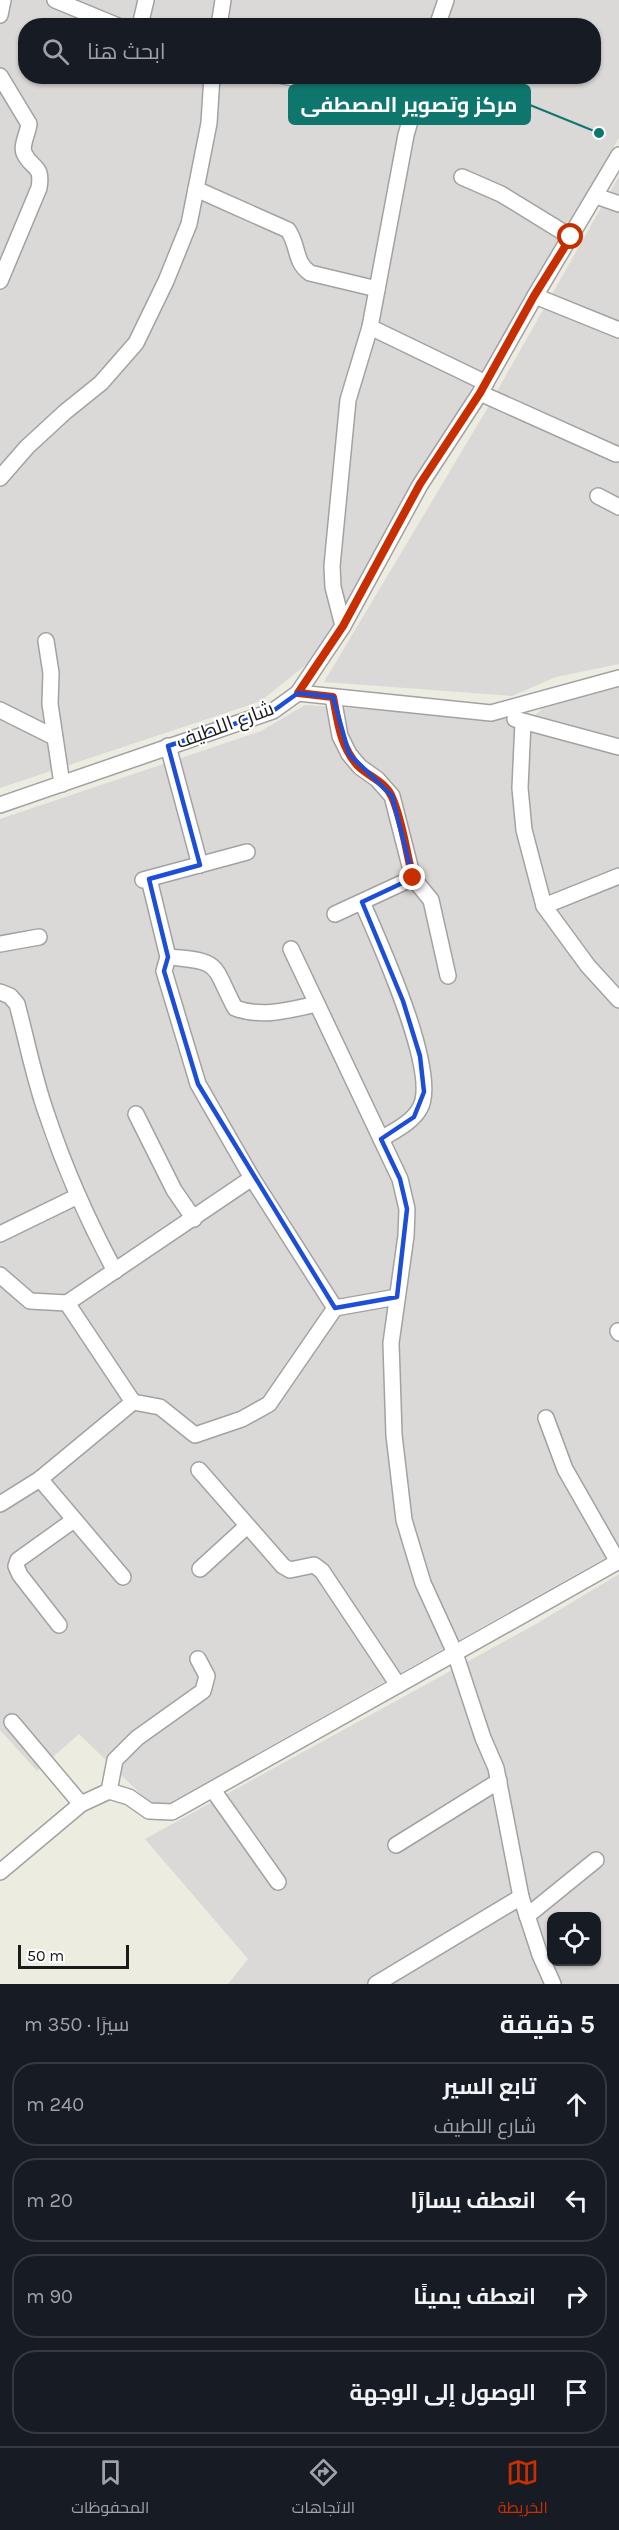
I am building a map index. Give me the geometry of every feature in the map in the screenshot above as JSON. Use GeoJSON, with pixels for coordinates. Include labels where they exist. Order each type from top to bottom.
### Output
{"type":"FeatureCollection","features":[{"type":"Feature","properties":{"kind":"street"},"geometry":{"type":"LineString","coordinates":[[0,15],[3,0]]}},
{"type":"Feature","properties":{"kind":"street"},"geometry":{"type":"LineString","coordinates":[[55,0],[99,18]]}},
{"type":"Feature","properties":{"kind":"street"},"geometry":{"type":"LineString","coordinates":[[142,18],[146,0]]}},
{"type":"Feature","properties":{"kind":"street"},"geometry":{"type":"LineString","coordinates":[[220,18],[223,0]]}},
{"type":"Feature","properties":{"kind":"street"},"geometry":{"type":"LineString","coordinates":[[440,18],[446,0]]}},
{"type":"Feature","properties":{"kind":"street"},"geometry":{"type":"LineString","coordinates":[[0,76],[29,124],[23,146],[24,154],[38,168],[41,176],[39,188],[0,280]]}},
{"type":"Feature","properties":{"kind":"street"},"geometry":{"type":"LineString","coordinates":[[0,478],[27,447],[65,412],[102,383],[136,343],[189,224],[209,123],[211,84]]}},
{"type":"Feature","properties":{"kind":"street"},"geometry":{"type":"LineString","coordinates":[[343,626],[333,587],[332,566],[348,400],[370,327],[406,135],[421,84]]}},
{"type":"Feature","properties":{"kind":"street","name":"شارع اللطيف"},"geometry":{"type":"LineString","coordinates":[[0,805],[273,711],[298,693],[343,626],[420,484],[483,388],[534,296],[619,155]]}},
{"type":"Feature","properties":{"kind":"street"},"geometry":{"type":"LineString","coordinates":[[462,177],[501,194],[571,237]]}},
{"type":"Feature","properties":{"kind":"street"},"geometry":{"type":"LineString","coordinates":[[196,189],[288,230],[296,241],[298,260],[310,273],[377,289]]}},
{"type":"Feature","properties":{"kind":"street"},"geometry":{"type":"LineString","coordinates":[[596,196],[619,204]]}},
{"type":"Feature","properties":{"kind":"street"},"geometry":{"type":"LineString","coordinates":[[534,296],[619,330]]}},
{"type":"Feature","properties":{"kind":"street"},"geometry":{"type":"LineString","coordinates":[[370,327],[483,388],[616,454]]}},
{"type":"Feature","properties":{"kind":"street"},"geometry":{"type":"LineString","coordinates":[[598,496],[619,507]]}},
{"type":"Feature","properties":{"kind":"street"},"geometry":{"type":"LineString","coordinates":[[46,641],[51,672],[50,704],[62,784]]}},
{"type":"Feature","properties":{"kind":"street"},"geometry":{"type":"LineString","coordinates":[[491,713],[619,678]]}},
{"type":"Feature","properties":{"kind":"street"},"geometry":{"type":"LineString","coordinates":[[298,693],[491,713],[619,747]]}},
{"type":"Feature","properties":{"kind":"street"},"geometry":{"type":"LineString","coordinates":[[333,697],[340,736],[349,754],[392,796],[413,878],[431,900],[448,976]]}},
{"type":"Feature","properties":{"kind":"street"},"geometry":{"type":"LineString","coordinates":[[0,710],[54,737]]}},
{"type":"Feature","properties":{"kind":"street"},"geometry":{"type":"LineString","coordinates":[[523,722],[520,788],[524,830],[544,906],[588,966],[619,1000]]}},
{"type":"Feature","properties":{"kind":"street"},"geometry":{"type":"LineString","coordinates":[[168,746],[200,865]]}},
{"type":"Feature","properties":{"kind":"street"},"geometry":{"type":"LineString","coordinates":[[247,852],[146,880],[168,957],[164,971],[198,1084],[252,1178],[335,1308]]}},
{"type":"Feature","properties":{"kind":"street"},"geometry":{"type":"LineString","coordinates":[[544,906],[619,876]]}},
{"type":"Feature","properties":{"kind":"street"},"geometry":{"type":"LineString","coordinates":[[335,914],[413,878]]}},
{"type":"Feature","properties":{"kind":"street"},"geometry":{"type":"LineString","coordinates":[[362,902],[402,1001],[420,1056],[424,1092],[422,1107],[414,1117],[381,1140]]}},
{"type":"Feature","properties":{"kind":"street"},"geometry":{"type":"LineString","coordinates":[[0,944],[39,937]]}},
{"type":"Feature","properties":{"kind":"street"},"geometry":{"type":"LineString","coordinates":[[291,949],[400,1179],[407,1209],[406,1236],[391,1343],[394,1435],[404,1520],[423,1583],[455,1653],[499,1781],[521,1897],[540,1955],[553,1984]]}},
{"type":"Feature","properties":{"kind":"street"},"geometry":{"type":"LineString","coordinates":[[168,957],[206,962],[219,972],[235,1008],[244,1012],[277,1013],[316,1004]]}},
{"type":"Feature","properties":{"kind":"street"},"geometry":{"type":"LineString","coordinates":[[0,992],[10,996],[17,1004],[46,1114],[93,1232],[115,1271]]}},
{"type":"Feature","properties":{"kind":"street"},"geometry":{"type":"LineString","coordinates":[[136,1114],[174,1190],[194,1219]]}},
{"type":"Feature","properties":{"kind":"street"},"geometry":{"type":"LineString","coordinates":[[0,1275],[30,1301],[67,1303],[252,1178]]}},
{"type":"Feature","properties":{"kind":"street"},"geometry":{"type":"LineString","coordinates":[[0,1234],[78,1196]]}},
{"type":"Feature","properties":{"kind":"street"},"geometry":{"type":"LineString","coordinates":[[67,1303],[133,1402],[160,1407],[195,1435],[242,1419],[269,1404],[335,1308],[397,1297]]}},
{"type":"Feature","properties":{"kind":"street"},"geometry":{"type":"LineString","coordinates":[[0,1504],[40,1479],[133,1402]]}},
{"type":"Feature","properties":{"kind":"street"},"geometry":{"type":"LineString","coordinates":[[0,1872],[81,1804],[109,1791],[129,1797],[149,1811],[172,1812],[619,1562],[565,1469],[546,1418]]}},
{"type":"Feature","properties":{"kind":"street"},"geometry":{"type":"LineString","coordinates":[[199,1470],[283,1566],[290,1570],[314,1565],[322,1571],[398,1685]]}},
{"type":"Feature","properties":{"kind":"street"},"geometry":{"type":"LineString","coordinates":[[40,1479],[123,1577]]}},
{"type":"Feature","properties":{"kind":"street"},"geometry":{"type":"LineString","coordinates":[[59,1625],[20,1575],[16,1566],[18,1560],[74,1520]]}},
{"type":"Feature","properties":{"kind":"street"},"geometry":{"type":"LineString","coordinates":[[200,1569],[247,1527]]}},
{"type":"Feature","properties":{"kind":"street"},"geometry":{"type":"LineString","coordinates":[[109,1791],[115,1760],[137,1738],[203,1691],[207,1676],[198,1659]]}},
{"type":"Feature","properties":{"kind":"street"},"geometry":{"type":"LineString","coordinates":[[12,1722],[81,1804]]}},
{"type":"Feature","properties":{"kind":"street"},"geometry":{"type":"LineString","coordinates":[[396,1845],[499,1781]]}},
{"type":"Feature","properties":{"kind":"street"},"geometry":{"type":"LineString","coordinates":[[213,1790],[278,1882]]}},
{"type":"Feature","properties":{"kind":"street"},"geometry":{"type":"LineString","coordinates":[[527,1916],[596,1860]]}},
{"type":"Feature","properties":{"kind":"street"},"geometry":{"type":"LineString","coordinates":[[376,1984],[521,1897]]}},
{"type":"Feature","properties":{"kind":"highlighted area"},"geometry":{"type":"Polygon","coordinates":[[[298,693],[333,697],[349,754],[392,796],[413,878],[362,902],[403,1001],[420,1056],[424,1092],[414,1117],[381,1139],[400,1179],[407,1209],[397,1297],[335,1308],[198,1084],[164,971],[168,957],[149,879],[200,865],[168,746],[273,711],[298,693]]]}},
{"type":"Feature","properties":{"kind":"shaded area"},"geometry":{"type":"Polygon","coordinates":[[[0,0],[619,0],[619,138],[313,659],[261,701],[0,788],[0,0]]]}},
{"type":"Feature","properties":{"kind":"shaded area"},"geometry":{"type":"Polygon","coordinates":[[[619,176],[619,664],[556,677],[512,696],[324,682],[484,414],[619,176]]]}},
{"type":"Feature","properties":{"kind":"shaded area"},"geometry":{"type":"Polygon","coordinates":[[[619,678],[619,1550],[157,1810],[79,1734],[37,1771],[0,1730],[0,819],[261,731],[305,705],[530,720],[557,695],[619,678]]]}},
{"type":"Feature","properties":{"kind":"shaded area"},"geometry":{"type":"Polygon","coordinates":[[[619,1574],[619,1984],[228,1984],[248,1959],[145,1839],[536,1624],[619,1574]]]}},
{"type":"Feature","properties":{"kind":"place","name":"مركز وتصوير المصطفى"},"geometry":{"type":"Point","coordinates":[599,133]}},
{"type":"Feature","properties":{"kind":"route"},"geometry":{"type":"LineString","coordinates":[[413,878],[392,796],[387,788],[360,767],[349,754],[340,736],[333,697],[298,693],[343,626],[420,484],[480,393],[534,296],[571,237]]}}]}
